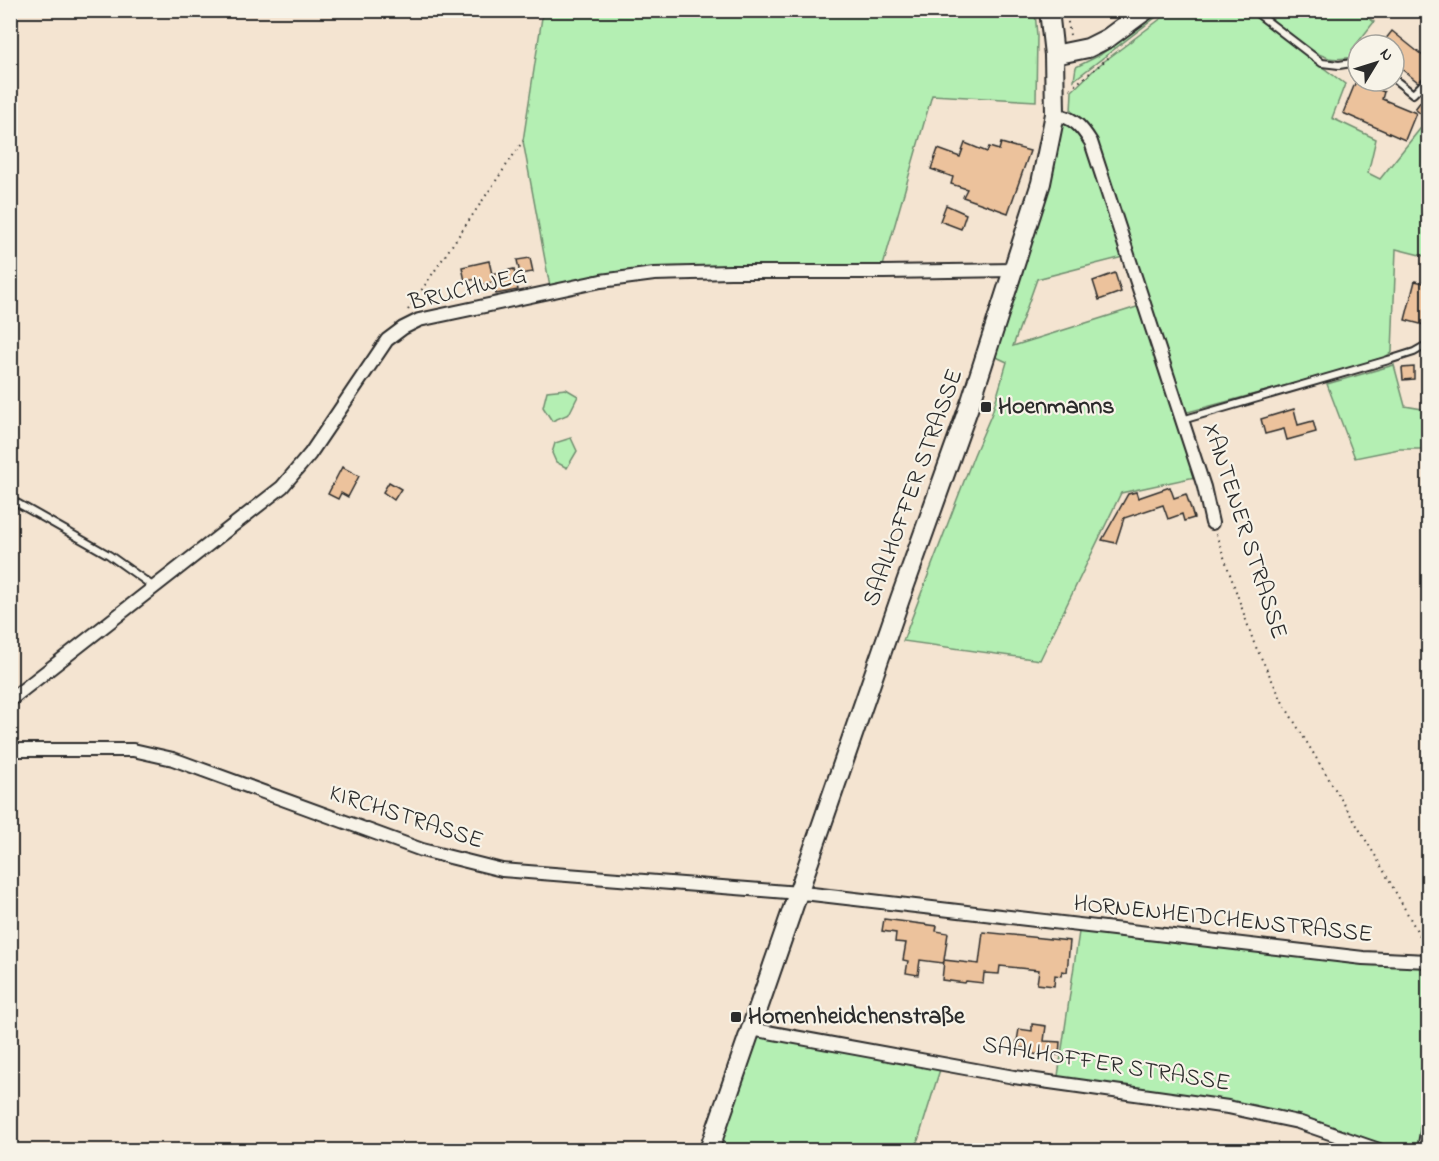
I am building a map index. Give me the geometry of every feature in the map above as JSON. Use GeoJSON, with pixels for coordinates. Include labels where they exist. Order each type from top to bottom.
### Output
{"type":"FeatureCollection","features":[{"type":"Feature","properties":{"kind":"main road"},"geometry":{"type":"LineString","coordinates":[[1049,10],[1054,55],[1088,48],[1108,38],[1146,10]]}},
{"type":"Feature","properties":{"kind":"main road","name":"SAALHOFFER STRASSE"},"geometry":{"type":"LineString","coordinates":[[709,1150],[724,1117],[751,1029],[971,401],[1014,270],[1041,183],[1055,114],[1054,55]]}},
{"type":"Feature","properties":{"kind":"street","name":"XANTENER STRASSE"},"geometry":{"type":"LineString","coordinates":[[1055,114],[1068,117],[1080,125],[1091,142],[1204,487],[1212,523]]}},
{"type":"Feature","properties":{"kind":"street","name":"BRUCHWEG"},"geometry":{"type":"LineString","coordinates":[[10,700],[109,625],[154,586],[282,487],[310,454],[387,340],[402,328],[419,320],[601,281],[654,274],[1014,270]]}},
{"type":"Feature","properties":{"kind":"street","name":"KIRCHSTRASSE"},"geometry":{"type":"LineString","coordinates":[[10,750],[133,750],[172,759],[422,850],[502,870],[798,893]]}},
{"type":"Feature","properties":{"kind":"street","name":"HORNENHEIDCHENSTRASSE"},"geometry":{"type":"LineString","coordinates":[[798,893],[1363,958],[1428,961]]}},
{"type":"Feature","properties":{"kind":"street","name":"SAALHOFFER STRASSE"},"geometry":{"type":"LineString","coordinates":[[751,1029],[1014,1077],[1228,1107],[1298,1122],[1379,1150]]}},
{"type":"Feature","properties":{"kind":"street"},"geometry":{"type":"LineString","coordinates":[[1424,1150],[1428,1126]]}},
{"type":"Feature","properties":{"kind":"lane"},"geometry":{"type":"LineString","coordinates":[[1253,10],[1322,63],[1346,64]]}},
{"type":"Feature","properties":{"kind":"lane"},"geometry":{"type":"LineString","coordinates":[[1406,88],[1413,94],[1428,79]]}},
{"type":"Feature","properties":{"kind":"lane"},"geometry":{"type":"LineString","coordinates":[[1182,420],[1392,359],[1414,352],[1428,344]]}},
{"type":"Feature","properties":{"kind":"lane"},"geometry":{"type":"LineString","coordinates":[[10,499],[109,555],[154,586]]}},
{"type":"Feature","properties":{"kind":"path"},"geometry":{"type":"LineString","coordinates":[[406,313],[523,141]]}},
{"type":"Feature","properties":{"kind":"path","name":"XANTENER STRASSE"},"geometry":{"type":"LineString","coordinates":[[1212,523],[1254,643],[1283,702],[1376,857],[1428,952]]}},
{"type":"Feature","properties":{"kind":"green space"},"geometry":{"type":"Polygon","coordinates":[[[1246,10],[1345,84],[1332,118],[1376,139],[1368,173],[1380,179],[1428,119],[1428,257],[1396,249],[1392,352],[1381,360],[1188,412],[1184,410],[1084,123],[1071,112],[1072,91],[1098,66],[1171,11],[1246,10]]]}},
{"type":"Feature","properties":{"kind":"green space"},"geometry":{"type":"Polygon","coordinates":[[[543,11],[1035,11],[1036,101],[932,95],[883,266],[672,268],[550,287],[523,141],[543,11]]]}},
{"type":"Feature","properties":{"kind":"green space"},"geometry":{"type":"Polygon","coordinates":[[[1159,11],[1164,11],[1074,80],[1076,67],[1100,55],[1159,11]]]}},
{"type":"Feature","properties":{"kind":"green space"},"geometry":{"type":"Polygon","coordinates":[[[1261,11],[1359,11],[1374,22],[1365,33],[1346,33],[1346,59],[1332,59],[1292,38],[1261,11]]]}},
{"type":"Feature","properties":{"kind":"green space"},"geometry":{"type":"Polygon","coordinates":[[[1062,123],[1074,125],[1086,139],[1123,257],[1037,279],[1013,346],[1140,306],[1195,477],[1121,493],[1040,660],[903,641],[992,413],[1007,362],[994,356],[1041,211],[1062,123]]]}},
{"type":"Feature","properties":{"kind":"green space"},"geometry":{"type":"Polygon","coordinates":[[[1394,365],[1405,406],[1428,410],[1428,449],[1399,449],[1355,458],[1327,384],[1394,365]]]}},
{"type":"Feature","properties":{"kind":"green space"},"geometry":{"type":"Polygon","coordinates":[[[566,389],[578,396],[569,414],[552,421],[543,407],[547,391],[566,389]]]}},
{"type":"Feature","properties":{"kind":"green space"},"geometry":{"type":"Polygon","coordinates":[[[571,438],[577,451],[567,468],[556,462],[552,453],[555,443],[571,438]]]}},
{"type":"Feature","properties":{"kind":"green space"},"geometry":{"type":"Polygon","coordinates":[[[1080,925],[1428,961],[1428,1126],[1424,1150],[1379,1150],[1298,1122],[1057,1083],[1080,925]]]}},
{"type":"Feature","properties":{"kind":"green space"},"geometry":{"type":"Polygon","coordinates":[[[751,1029],[942,1063],[915,1150],[709,1150],[751,1029]]]}},
{"type":"Feature","properties":{"kind":"building"},"geometry":{"type":"Polygon","coordinates":[[[1406,42],[1428,60],[1428,74],[1418,82],[1406,72],[1406,42]]]}},
{"type":"Feature","properties":{"kind":"building"},"geometry":{"type":"Polygon","coordinates":[[[1428,92],[1428,120],[1415,109],[1428,92]]]}},
{"type":"Feature","properties":{"kind":"building"},"geometry":{"type":"Polygon","coordinates":[[[1351,93],[1384,93],[1382,99],[1416,113],[1405,140],[1343,113],[1351,93]]]}},
{"type":"Feature","properties":{"kind":"building"},"geometry":{"type":"Polygon","coordinates":[[[965,143],[987,152],[989,147],[999,150],[1001,143],[1030,151],[1008,213],[963,197],[967,189],[951,184],[953,177],[931,169],[938,149],[960,157],[965,143]]]}},
{"type":"Feature","properties":{"kind":"building"},"geometry":{"type":"Polygon","coordinates":[[[946,205],[966,214],[961,229],[940,221],[946,205]]]}},
{"type":"Feature","properties":{"kind":"building"},"geometry":{"type":"Polygon","coordinates":[[[530,258],[533,272],[520,274],[517,260],[530,258]]]}},
{"type":"Feature","properties":{"kind":"building"},"geometry":{"type":"Polygon","coordinates":[[[489,261],[492,274],[514,269],[518,290],[496,294],[493,280],[493,282],[479,285],[478,279],[465,281],[462,267],[489,261]]]}},
{"type":"Feature","properties":{"kind":"building"},"geometry":{"type":"Polygon","coordinates":[[[1115,273],[1121,292],[1099,300],[1093,281],[1115,273]]]}},
{"type":"Feature","properties":{"kind":"building"},"geometry":{"type":"Polygon","coordinates":[[[1415,281],[1428,284],[1428,326],[1405,320],[1415,281]]]}},
{"type":"Feature","properties":{"kind":"building"},"geometry":{"type":"Polygon","coordinates":[[[1414,367],[1414,379],[1403,380],[1402,368],[1414,367]]]}},
{"type":"Feature","properties":{"kind":"building"},"geometry":{"type":"Polygon","coordinates":[[[1294,409],[1298,425],[1313,421],[1316,432],[1287,440],[1284,429],[1265,434],[1261,419],[1294,409]]]}},
{"type":"Feature","properties":{"kind":"building"},"geometry":{"type":"Polygon","coordinates":[[[342,467],[359,476],[348,497],[341,493],[338,499],[328,494],[342,467]]]}},
{"type":"Feature","properties":{"kind":"building"},"geometry":{"type":"Polygon","coordinates":[[[389,482],[401,489],[394,500],[383,492],[389,482]]]}},
{"type":"Feature","properties":{"kind":"building"},"geometry":{"type":"Polygon","coordinates":[[[1170,487],[1174,498],[1186,494],[1194,518],[1184,521],[1182,514],[1168,519],[1163,505],[1124,518],[1116,543],[1102,540],[1128,494],[1136,492],[1138,498],[1170,487]]]}},
{"type":"Feature","properties":{"kind":"building"},"geometry":{"type":"Polygon","coordinates":[[[884,919],[937,926],[936,931],[948,933],[944,960],[979,964],[983,932],[1070,941],[1067,972],[1062,971],[1061,976],[1055,975],[1054,986],[1037,984],[1039,970],[1000,966],[999,974],[984,973],[983,983],[942,980],[944,961],[943,963],[920,960],[918,975],[906,973],[908,961],[903,960],[906,943],[895,942],[896,933],[882,931],[884,919]]]}},
{"type":"Feature","properties":{"kind":"building"},"geometry":{"type":"Polygon","coordinates":[[[1032,1024],[1046,1026],[1044,1041],[1060,1042],[1059,1055],[1029,1054],[1029,1049],[1016,1047],[1019,1029],[1032,1031],[1032,1024]]]}},
{"type":"Feature","properties":{"kind":"place","name":"Hoenmanns"},"geometry":{"type":"Point","coordinates":[986,407]}},
{"type":"Feature","properties":{"kind":"place","name":"Hornenheidchenstraße"},"geometry":{"type":"Point","coordinates":[736,1017]}}]}
